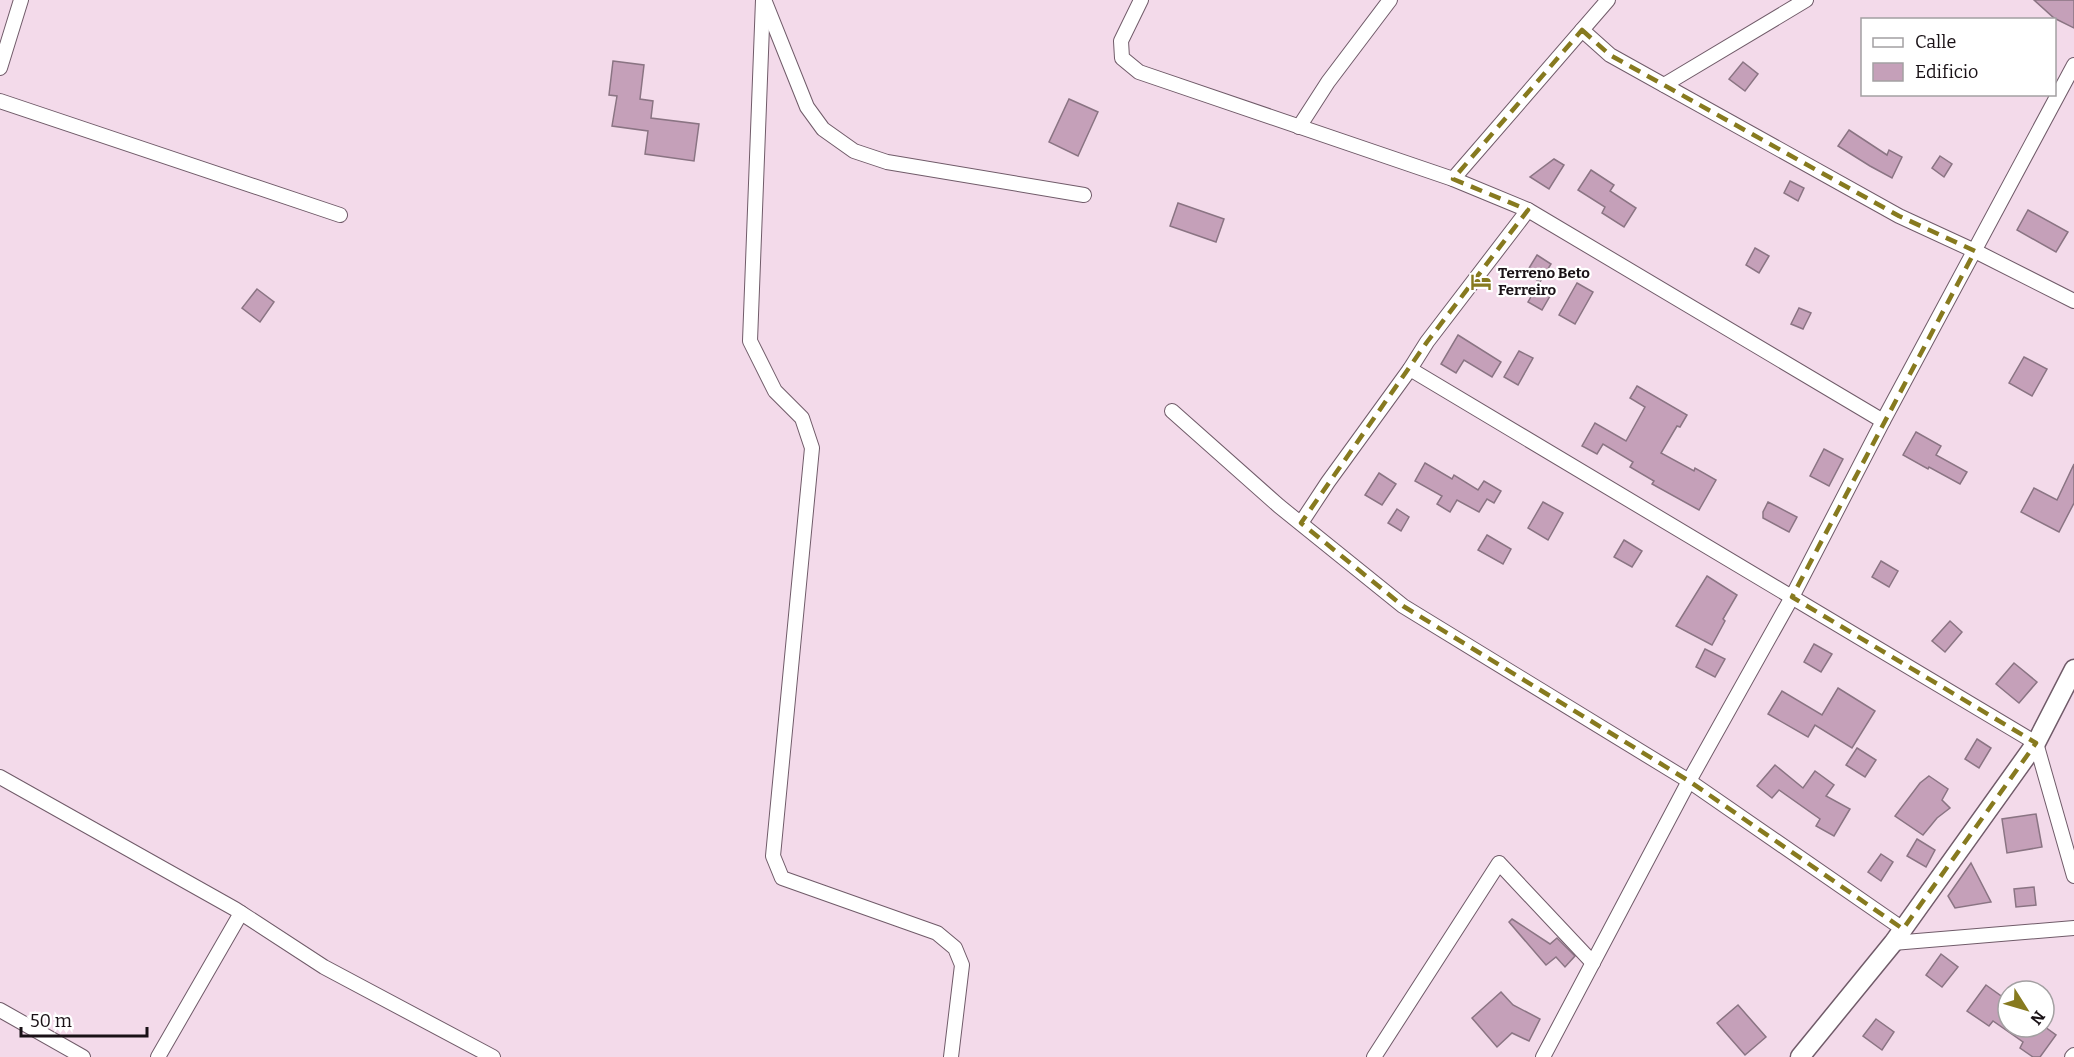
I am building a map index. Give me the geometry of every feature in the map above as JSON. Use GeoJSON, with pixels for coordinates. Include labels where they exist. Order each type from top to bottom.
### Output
{"type":"FeatureCollection","features":[{"type":"Feature","properties":{"kind":"street"},"geometry":{"type":"LineString","coordinates":[[0,68],[6,27],[21,0]]}},
{"type":"Feature","properties":{"kind":"street"},"geometry":{"type":"LineString","coordinates":[[764,0],[807,107],[823,129],[854,151],[886,162],[1084,195]]}},
{"type":"Feature","properties":{"kind":"street"},"geometry":{"type":"LineString","coordinates":[[764,0],[750,340],[775,391],[802,418],[812,448],[773,856],[782,878],[937,933],[955,948],[962,965],[951,1057]]}},
{"type":"Feature","properties":{"kind":"street"},"geometry":{"type":"LineString","coordinates":[[1141,0],[1121,41],[1122,58],[1139,72],[1453,179],[1528,210],[1883,421]]}},
{"type":"Feature","properties":{"kind":"street"},"geometry":{"type":"LineString","coordinates":[[1299,128],[1328,81],[1390,0]]}},
{"type":"Feature","properties":{"kind":"street"},"geometry":{"type":"LineString","coordinates":[[1453,179],[1608,0]]}},
{"type":"Feature","properties":{"kind":"street"},"geometry":{"type":"LineString","coordinates":[[1664,85],[1806,0]]}},
{"type":"Feature","properties":{"kind":"street"},"geometry":{"type":"LineString","coordinates":[[1582,30],[1610,55],[1899,216],[2074,301]]}},
{"type":"Feature","properties":{"kind":"street"},"geometry":{"type":"LineString","coordinates":[[1544,1057],[1689,781],[1792,597],[1883,421],[2074,65]]}},
{"type":"Feature","properties":{"kind":"street"},"geometry":{"type":"LineString","coordinates":[[0,101],[340,215]]}},
{"type":"Feature","properties":{"kind":"street"},"geometry":{"type":"LineString","coordinates":[[1301,523],[1427,342],[1528,210]]}},
{"type":"Feature","properties":{"kind":"street"},"geometry":{"type":"LineString","coordinates":[[1410,369],[2036,743],[2074,876]]}},
{"type":"Feature","properties":{"kind":"street"},"geometry":{"type":"LineString","coordinates":[[1172,411],[1301,523],[1403,606],[1689,781],[1898,936],[2074,928]]}},
{"type":"Feature","properties":{"kind":"street"},"geometry":{"type":"LineString","coordinates":[[1800,1057],[1898,936],[2036,743],[2074,669]]}},
{"type":"Feature","properties":{"kind":"street"},"geometry":{"type":"LineString","coordinates":[[0,777],[241,913],[324,967],[493,1057]]}},
{"type":"Feature","properties":{"kind":"street"},"geometry":{"type":"LineString","coordinates":[[1374,1057],[1499,863],[1593,963]]}},
{"type":"Feature","properties":{"kind":"street"},"geometry":{"type":"LineString","coordinates":[[158,1057],[241,913]]}},
{"type":"Feature","properties":{"kind":"street"},"geometry":{"type":"LineString","coordinates":[[0,1010],[83,1057]]}},
{"type":"Feature","properties":{"kind":"highlighted area"},"geometry":{"type":"Polygon","coordinates":[[[1582,30],[1610,55],[1899,216],[1975,251],[1792,597],[2036,743],[1903,929],[1689,781],[1403,606],[1301,523],[1427,342],[1528,210],[1453,179],[1582,30]]]}},
{"type":"Feature","properties":{"kind":"building"},"geometry":{"type":"Polygon","coordinates":[[[2034,0],[2074,0],[2074,28],[2054,18],[2034,0]]]}},
{"type":"Feature","properties":{"kind":"building"},"geometry":{"type":"Polygon","coordinates":[[[613,61],[644,65],[640,99],[653,101],[651,118],[699,124],[694,161],[645,154],[648,131],[612,126],[617,96],[609,95],[613,61]]]}},
{"type":"Feature","properties":{"kind":"building"},"geometry":{"type":"Polygon","coordinates":[[[1743,62],[1758,74],[1745,91],[1729,79],[1743,62]]]}},
{"type":"Feature","properties":{"kind":"building"},"geometry":{"type":"Polygon","coordinates":[[[1069,99],[1098,112],[1078,156],[1049,142],[1069,99]]]}},
{"type":"Feature","properties":{"kind":"building"},"geometry":{"type":"Polygon","coordinates":[[[1849,130],[1887,155],[1889,150],[1902,157],[1892,178],[1838,146],[1849,130]]]}},
{"type":"Feature","properties":{"kind":"building"},"geometry":{"type":"Polygon","coordinates":[[[1940,156],[1952,164],[1944,177],[1932,168],[1940,156]]]}},
{"type":"Feature","properties":{"kind":"building"},"geometry":{"type":"Polygon","coordinates":[[[1554,159],[1564,165],[1549,189],[1530,177],[1554,159]]]}},
{"type":"Feature","properties":{"kind":"building"},"geometry":{"type":"Polygon","coordinates":[[[1591,170],[1614,185],[1610,191],[1636,208],[1624,227],[1602,213],[1605,207],[1578,190],[1591,170]]]}},
{"type":"Feature","properties":{"kind":"building"},"geometry":{"type":"Polygon","coordinates":[[[1790,181],[1804,188],[1798,201],[1784,193],[1790,181]]]}},
{"type":"Feature","properties":{"kind":"building"},"geometry":{"type":"Polygon","coordinates":[[[1178,203],[1224,219],[1216,242],[1170,226],[1178,203]]]}},
{"type":"Feature","properties":{"kind":"building"},"geometry":{"type":"Polygon","coordinates":[[[2028,210],[2068,232],[2056,252],[2017,230],[2028,210]]]}},
{"type":"Feature","properties":{"kind":"building"},"geometry":{"type":"Polygon","coordinates":[[[1755,248],[1769,256],[1759,273],[1746,265],[1755,248]]]}},
{"type":"Feature","properties":{"kind":"building"},"geometry":{"type":"Polygon","coordinates":[[[1537,255],[1551,264],[1540,282],[1526,273],[1537,255]]]}},
{"type":"Feature","properties":{"kind":"building"},"geometry":{"type":"Polygon","coordinates":[[[1577,283],[1593,292],[1575,324],[1559,315],[1577,283]]]}},
{"type":"Feature","properties":{"kind":"building"},"geometry":{"type":"Polygon","coordinates":[[[1536,288],[1550,296],[1542,310],[1528,302],[1536,288]]]}},
{"type":"Feature","properties":{"kind":"building"},"geometry":{"type":"Polygon","coordinates":[[[257,289],[274,302],[260,322],[242,308],[257,289]]]}},
{"type":"Feature","properties":{"kind":"building"},"geometry":{"type":"Polygon","coordinates":[[[1799,308],[1811,313],[1803,329],[1791,324],[1799,308]]]}},
{"type":"Feature","properties":{"kind":"building"},"geometry":{"type":"Polygon","coordinates":[[[1458,335],[1501,362],[1492,377],[1464,360],[1456,373],[1441,364],[1458,335]]]}},
{"type":"Feature","properties":{"kind":"building"},"geometry":{"type":"Polygon","coordinates":[[[1519,351],[1533,358],[1518,385],[1504,377],[1519,351]]]}},
{"type":"Feature","properties":{"kind":"building"},"geometry":{"type":"Polygon","coordinates":[[[2024,357],[2047,369],[2032,396],[2009,383],[2024,357]]]}},
{"type":"Feature","properties":{"kind":"building"},"geometry":{"type":"Polygon","coordinates":[[[1637,386],[1687,415],[1680,427],[1677,426],[1661,453],[1716,480],[1699,510],[1652,484],[1654,481],[1630,467],[1633,462],[1603,444],[1597,454],[1582,446],[1595,423],[1626,441],[1645,407],[1630,398],[1637,386]]]}},
{"type":"Feature","properties":{"kind":"building"},"geometry":{"type":"Polygon","coordinates":[[[1916,432],[1941,446],[1936,455],[1967,472],[1960,484],[1903,455],[1916,432]]]}},
{"type":"Feature","properties":{"kind":"building"},"geometry":{"type":"Polygon","coordinates":[[[1824,449],[1843,459],[1829,486],[1810,476],[1824,449]]]}},
{"type":"Feature","properties":{"kind":"building"},"geometry":{"type":"Polygon","coordinates":[[[1425,463],[1452,479],[1454,475],[1478,490],[1484,481],[1501,491],[1494,503],[1487,499],[1479,512],[1457,500],[1450,512],[1437,504],[1442,496],[1415,481],[1425,463]]]}},
{"type":"Feature","properties":{"kind":"building"},"geometry":{"type":"Polygon","coordinates":[[[2074,464],[2074,503],[2059,532],[2021,512],[2034,488],[2057,500],[2074,464]]]}},
{"type":"Feature","properties":{"kind":"building"},"geometry":{"type":"Polygon","coordinates":[[[1379,473],[1396,484],[1382,505],[1365,495],[1379,473]]]}},
{"type":"Feature","properties":{"kind":"building"},"geometry":{"type":"Polygon","coordinates":[[[1543,502],[1563,513],[1548,540],[1528,528],[1543,502]]]}},
{"type":"Feature","properties":{"kind":"building"},"geometry":{"type":"Polygon","coordinates":[[[1768,502],[1797,517],[1789,532],[1763,518],[1768,502]]]}},
{"type":"Feature","properties":{"kind":"building"},"geometry":{"type":"Polygon","coordinates":[[[1397,509],[1409,517],[1401,531],[1388,523],[1397,509]]]}},
{"type":"Feature","properties":{"kind":"building"},"geometry":{"type":"Polygon","coordinates":[[[1487,535],[1511,549],[1503,564],[1478,550],[1487,535]]]}},
{"type":"Feature","properties":{"kind":"building"},"geometry":{"type":"Polygon","coordinates":[[[1624,540],[1642,551],[1632,567],[1614,557],[1624,540]]]}},
{"type":"Feature","properties":{"kind":"building"},"geometry":{"type":"Polygon","coordinates":[[[1881,561],[1898,571],[1889,587],[1872,577],[1881,561]]]}},
{"type":"Feature","properties":{"kind":"building"},"geometry":{"type":"Polygon","coordinates":[[[1707,576],[1737,595],[1712,645],[1676,626],[1707,576]]]}},
{"type":"Feature","properties":{"kind":"building"},"geometry":{"type":"Polygon","coordinates":[[[1950,621],[1962,632],[1945,652],[1932,641],[1950,621]]]}},
{"type":"Feature","properties":{"kind":"building"},"geometry":{"type":"Polygon","coordinates":[[[1814,644],[1832,654],[1821,672],[1804,662],[1814,644]]]}},
{"type":"Feature","properties":{"kind":"building"},"geometry":{"type":"Polygon","coordinates":[[[1705,649],[1725,659],[1715,677],[1696,667],[1705,649]]]}},
{"type":"Feature","properties":{"kind":"building"},"geometry":{"type":"Polygon","coordinates":[[[2014,663],[2037,682],[2019,703],[1996,684],[2014,663]]]}},
{"type":"Feature","properties":{"kind":"building"},"geometry":{"type":"Polygon","coordinates":[[[1838,688],[1875,711],[1852,748],[1815,725],[1808,737],[1768,714],[1782,691],[1822,715],[1838,688]]]}},
{"type":"Feature","properties":{"kind":"building"},"geometry":{"type":"Polygon","coordinates":[[[1977,739],[1991,748],[1979,768],[1965,759],[1977,739]]]}},
{"type":"Feature","properties":{"kind":"building"},"geometry":{"type":"Polygon","coordinates":[[[1857,748],[1876,760],[1865,777],[1846,765],[1857,748]]]}},
{"type":"Feature","properties":{"kind":"building"},"geometry":{"type":"Polygon","coordinates":[[[1775,765],[1803,788],[1815,771],[1834,785],[1826,796],[1850,809],[1834,836],[1816,826],[1820,819],[1779,790],[1772,798],[1757,786],[1775,765]]]}},
{"type":"Feature","properties":{"kind":"building"},"geometry":{"type":"Polygon","coordinates":[[[1929,776],[1948,789],[1942,800],[1950,808],[1937,818],[1923,835],[1895,816],[1920,783],[1929,776]]]}},
{"type":"Feature","properties":{"kind":"building"},"geometry":{"type":"Polygon","coordinates":[[[2036,814],[2042,847],[2007,853],[2002,819],[2036,814]]]}},
{"type":"Feature","properties":{"kind":"building"},"geometry":{"type":"Polygon","coordinates":[[[1917,839],[1935,850],[1926,867],[1907,856],[1917,839]]]}},
{"type":"Feature","properties":{"kind":"building"},"geometry":{"type":"Polygon","coordinates":[[[1881,854],[1893,862],[1881,881],[1868,872],[1881,854]]]}},
{"type":"Feature","properties":{"kind":"building"},"geometry":{"type":"Polygon","coordinates":[[[1971,863],[1991,902],[1955,908],[1948,896],[1971,863]]]}},
{"type":"Feature","properties":{"kind":"building"},"geometry":{"type":"Polygon","coordinates":[[[2034,887],[2036,905],[2016,907],[2014,889],[2034,887]]]}},
{"type":"Feature","properties":{"kind":"building"},"geometry":{"type":"Polygon","coordinates":[[[1512,919],[1550,944],[1557,938],[1575,956],[1565,967],[1556,957],[1546,965],[1509,922],[1512,919]]]}},
{"type":"Feature","properties":{"kind":"building"},"geometry":{"type":"Polygon","coordinates":[[[1941,954],[1958,967],[1942,987],[1926,975],[1941,954]]]}},
{"type":"Feature","properties":{"kind":"building"},"geometry":{"type":"Polygon","coordinates":[[[1986,985],[1996,992],[1996,1023],[1993,1021],[1989,1026],[1967,1011],[1986,985]]]}},
{"type":"Feature","properties":{"kind":"building"},"geometry":{"type":"Polygon","coordinates":[[[1501,992],[1513,1005],[1540,1019],[1529,1041],[1512,1033],[1497,1047],[1472,1018],[1501,992]]]}},
{"type":"Feature","properties":{"kind":"building"},"geometry":{"type":"Polygon","coordinates":[[[1738,1005],[1766,1037],[1745,1055],[1717,1023],[1738,1005]]]}},
{"type":"Feature","properties":{"kind":"building"},"geometry":{"type":"Polygon","coordinates":[[[1876,1019],[1894,1032],[1882,1050],[1863,1036],[1876,1019]]]}},
{"type":"Feature","properties":{"kind":"building"},"geometry":{"type":"Polygon","coordinates":[[[2019,1039],[2053,1039],[2040,1057],[2033,1057],[2020,1048],[2023,1042],[2019,1039]]]}},
{"type":"Feature","properties":{"kind":"place","name":"Terreno Beto Ferreiro"},"geometry":{"type":"Point","coordinates":[1481,282]}}]}
